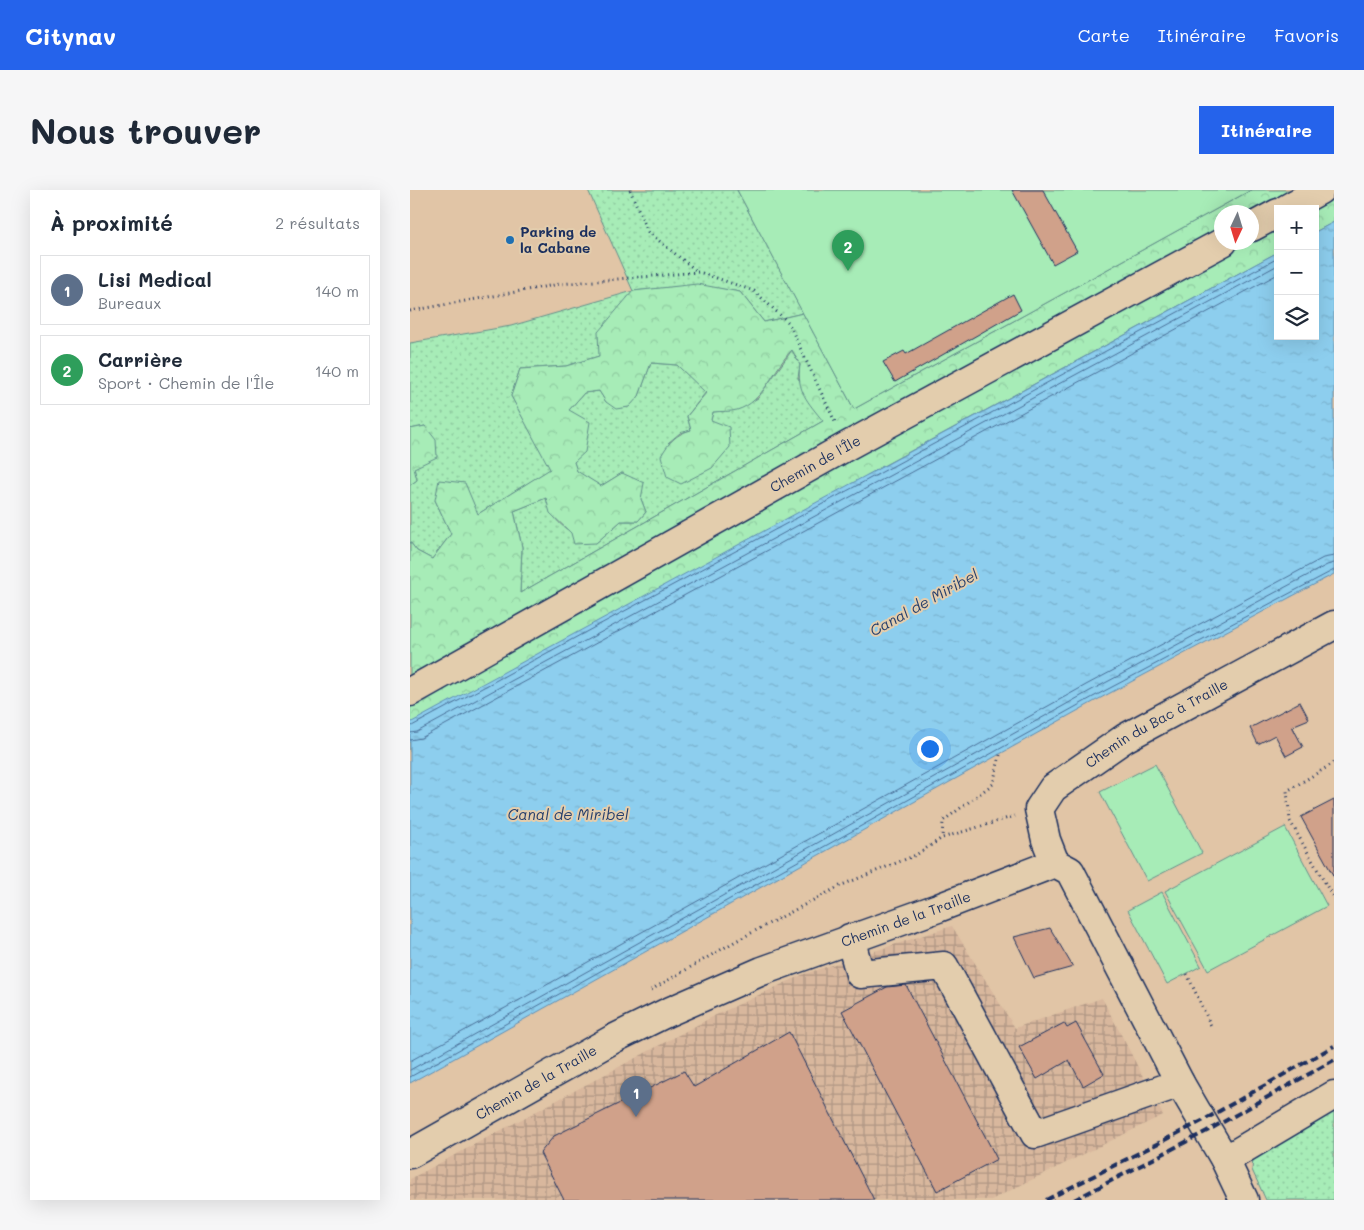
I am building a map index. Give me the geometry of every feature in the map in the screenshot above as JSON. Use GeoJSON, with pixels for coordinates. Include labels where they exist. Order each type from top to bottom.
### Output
{"type":"FeatureCollection","features":[{"type":"Feature","properties":{"kind":"street"},"geometry":{"type":"LineString","coordinates":[[1293,205],[1320,190]]}},
{"type":"Feature","properties":{"kind":"street"},"geometry":{"type":"LineString","coordinates":[[1259,223],[1274,215]]}},
{"type":"Feature","properties":{"kind":"street","name":"Chemin de l'Île"},"geometry":{"type":"LineString","coordinates":[[410,692],[847,446],[1214,247]]}},
{"type":"Feature","properties":{"kind":"street","name":"Chemin du Bac à Traille"},"geometry":{"type":"LineString","coordinates":[[1039,809],[1053,788],[1125,738],[1334,625]]}},
{"type":"Feature","properties":{"kind":"street"},"geometry":{"type":"LineString","coordinates":[[1039,809],[1046,840],[1055,862],[1070,872],[1180,1083],[1225,1160],[1244,1200]]}},
{"type":"Feature","properties":{"kind":"street","name":"Chemin de la Traille"},"geometry":{"type":"LineString","coordinates":[[410,1154],[624,1034],[762,970],[1055,862]]}},
{"type":"Feature","properties":{"kind":"street"},"geometry":{"type":"LineString","coordinates":[[850,938],[860,974],[944,966],[1035,1134],[1180,1083]]}},
{"type":"Feature","properties":{"kind":"street"},"geometry":{"type":"LineString","coordinates":[[1225,1160],[1334,1095]]}},
{"type":"Feature","properties":{"kind":"path"},"geometry":{"type":"LineString","coordinates":[[630,190],[648,232],[699,272],[754,291],[788,322],[836,424]]}},
{"type":"Feature","properties":{"kind":"path"},"geometry":{"type":"LineString","coordinates":[[410,312],[560,284],[699,272]]}},
{"type":"Feature","properties":{"kind":"path"},"geometry":{"type":"LineString","coordinates":[[942,838],[943,821],[993,784],[1000,756]]}},
{"type":"Feature","properties":{"kind":"path"},"geometry":{"type":"LineString","coordinates":[[1334,763],[1286,791],[1290,822],[1334,899]]}},
{"type":"Feature","properties":{"kind":"path"},"geometry":{"type":"LineString","coordinates":[[647,993],[753,931],[842,885],[916,855],[942,838],[1039,809]]}},
{"type":"Feature","properties":{"kind":"path"},"geometry":{"type":"LineString","coordinates":[[1187,974],[1212,1028]]}},
{"type":"Feature","properties":{"kind":"shaded area"},"geometry":{"type":"Polygon","coordinates":[[[952,926],[1015,1028],[1102,998],[1163,1115],[991,1200],[410,1200],[410,1179],[714,1016],[804,974],[952,926]]]}},
{"type":"Feature","properties":{"kind":"green space"},"geometry":{"type":"Polygon","coordinates":[[[588,190],[737,190],[803,313],[764,322],[740,292],[697,285],[633,291],[588,190]]]}},
{"type":"Feature","properties":{"kind":"green space"},"geometry":{"type":"Polygon","coordinates":[[[737,190],[1251,190],[1224,205],[1214,205],[1214,210],[854,409],[737,190]]]}},
{"type":"Feature","properties":{"kind":"green space"},"geometry":{"type":"Polygon","coordinates":[[[1251,190],[1334,190],[1334,222],[1319,230],[1319,205],[1274,205],[1274,254],[883,466],[410,752],[410,542],[417,551],[432,559],[451,534],[435,500],[439,480],[465,483],[478,514],[550,469],[511,396],[520,369],[566,366],[599,356],[598,332],[633,291],[697,284],[740,292],[764,322],[803,313],[854,409],[1214,210],[1214,250],[1259,250],[1259,205],[1224,205],[1251,190]],[[792,350],[754,400],[737,410],[713,412],[711,420],[729,427],[730,447],[712,468],[681,484],[667,477],[661,456],[673,439],[691,430],[687,416],[706,393],[677,365],[651,363],[639,396],[629,407],[616,409],[606,402],[599,391],[584,393],[569,410],[590,422],[585,452],[574,462],[577,471],[601,486],[622,473],[644,483],[641,499],[646,512],[638,521],[621,521],[596,543],[574,544],[571,533],[550,513],[546,498],[514,511],[522,547],[520,593],[823,421],[804,396],[800,382],[800,365],[792,350]]]}},
{"type":"Feature","properties":{"kind":"green space"},"geometry":{"type":"Polygon","coordinates":[[[633,291],[599,356],[566,366],[520,369],[511,396],[551,469],[478,514],[435,500],[451,534],[432,559],[417,551],[410,542],[410,485],[417,480],[414,468],[425,426],[410,429],[410,343],[511,326],[633,291]]]}},
{"type":"Feature","properties":{"kind":"green space"},"geometry":{"type":"Polygon","coordinates":[[[792,350],[800,365],[798,378],[823,421],[520,593],[522,547],[514,511],[546,498],[549,508],[558,522],[571,532],[596,543],[621,521],[638,521],[646,512],[641,499],[622,473],[601,486],[577,472],[574,462],[569,410],[584,393],[599,391],[606,402],[639,396],[651,363],[677,365],[706,392],[687,416],[691,430],[680,433],[668,443],[711,420],[713,412],[738,409],[758,398],[792,350]]]}},
{"type":"Feature","properties":{"kind":"green space"},"geometry":{"type":"Polygon","coordinates":[[[425,426],[436,440],[437,457],[414,468],[417,480],[410,485],[410,429],[425,426]]]}},
{"type":"Feature","properties":{"kind":"green space"},"geometry":{"type":"Polygon","coordinates":[[[1155,764],[1202,853],[1147,881],[1100,792],[1155,764]]]}},
{"type":"Feature","properties":{"kind":"green space"},"geometry":{"type":"Polygon","coordinates":[[[1285,827],[1327,906],[1208,970],[1165,891],[1285,827]]]}},
{"type":"Feature","properties":{"kind":"green space"},"geometry":{"type":"Polygon","coordinates":[[[1162,892],[1201,966],[1167,984],[1128,910],[1162,892]]]}},
{"type":"Feature","properties":{"kind":"green space"},"geometry":{"type":"Polygon","coordinates":[[[1334,1107],[1334,1200],[1266,1200],[1252,1170],[1253,1158],[1334,1107]]]}},
{"type":"Feature","properties":{"kind":"water","name":"Canal de Miribel"},"geometry":{"type":"Polygon","coordinates":[[[1334,222],[1334,574],[1095,701],[410,1083],[410,723],[1274,254],[1274,340],[1319,340],[1319,230],[1334,222]]]}},
{"type":"Feature","properties":{"kind":"building"},"geometry":{"type":"Polygon","coordinates":[[[1012,190],[1043,190],[1077,251],[1053,264],[1012,190]]]}},
{"type":"Feature","properties":{"kind":"building"},"geometry":{"type":"Polygon","coordinates":[[[1013,294],[1021,310],[895,382],[883,362],[904,351],[906,354],[1013,294]]]}},
{"type":"Feature","properties":{"kind":"building"},"geometry":{"type":"Polygon","coordinates":[[[1300,702],[1309,719],[1292,726],[1303,747],[1286,756],[1275,735],[1258,744],[1250,728],[1300,702]]]}},
{"type":"Feature","properties":{"kind":"building"},"geometry":{"type":"Polygon","coordinates":[[[1334,800],[1334,877],[1301,817],[1334,800]]]}},
{"type":"Feature","properties":{"kind":"building"},"geometry":{"type":"Polygon","coordinates":[[[1050,928],[1073,967],[1034,978],[1014,937],[1050,928]]]}},
{"type":"Feature","properties":{"kind":"building"},"geometry":{"type":"Polygon","coordinates":[[[906,985],[997,1159],[937,1191],[842,1011],[887,987],[906,985]]]}},
{"type":"Feature","properties":{"kind":"building"},"geometry":{"type":"Polygon","coordinates":[[[1064,1023],[1067,1028],[1076,1023],[1104,1074],[1083,1086],[1069,1060],[1037,1079],[1019,1047],[1064,1023]]]}},
{"type":"Feature","properties":{"kind":"building"},"geometry":{"type":"Polygon","coordinates":[[[789,1032],[874,1200],[564,1200],[540,1153],[554,1136],[684,1071],[694,1087],[789,1032]]]}},
{"type":"Feature","properties":{"kind":"railway"},"geometry":{"type":"LineString","coordinates":[[1046,1200],[1202,1121],[1334,1046]]}},
{"type":"Feature","properties":{"kind":"railway"},"geometry":{"type":"LineString","coordinates":[[1074,1200],[1207,1131],[1334,1060]]}},
{"type":"Feature","properties":{"kind":"place","name":"Parking de la Cabane"},"geometry":{"type":"Point","coordinates":[510,240]}},
{"type":"Feature","properties":{"kind":"place","name":"Carrière"},"geometry":{"type":"Point","coordinates":[848,271]}},
{"type":"Feature","properties":{"kind":"place","name":"Lisi Medical"},"geometry":{"type":"Point","coordinates":[636,1117]}}]}
